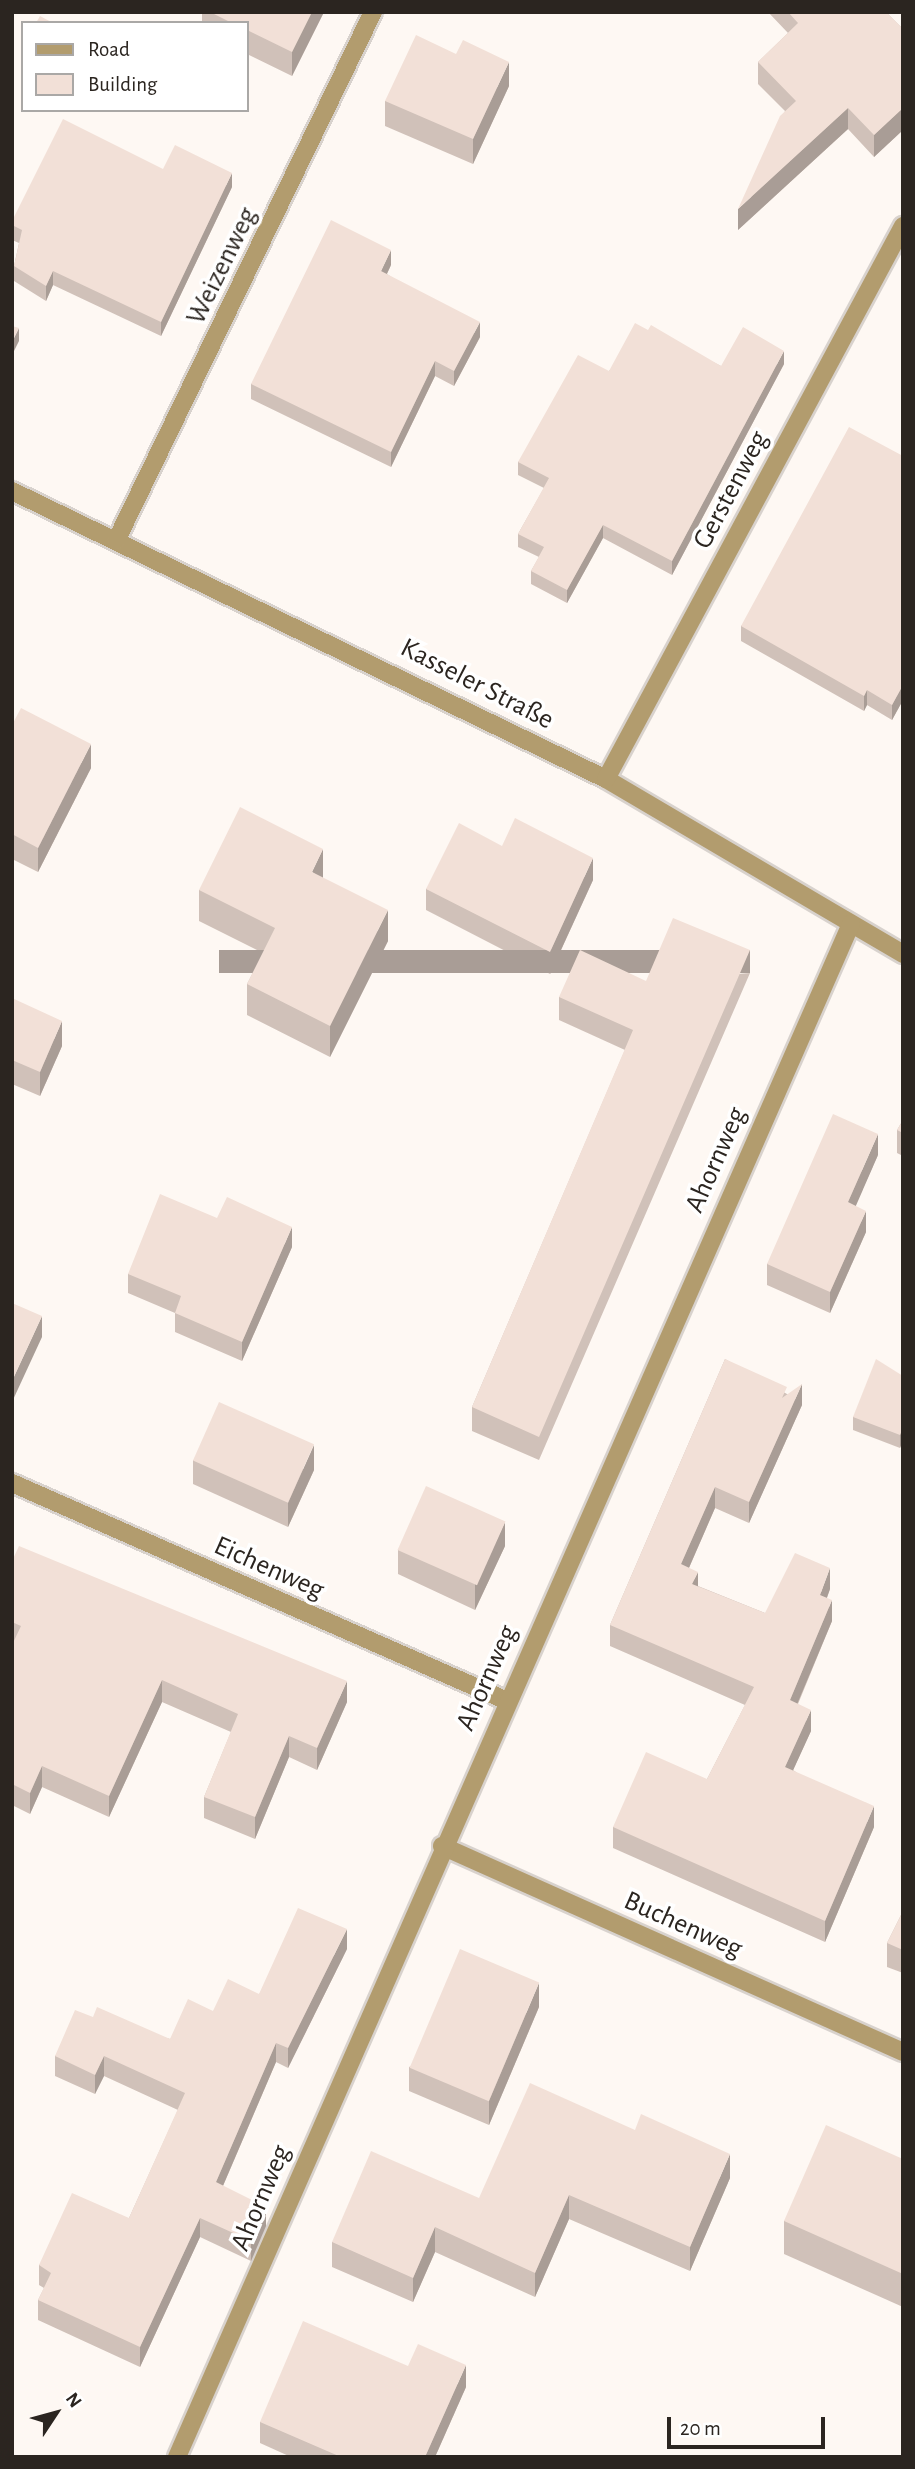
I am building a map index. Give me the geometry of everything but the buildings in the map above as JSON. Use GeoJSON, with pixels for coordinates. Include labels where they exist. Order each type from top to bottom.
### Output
{"type":"FeatureCollection","features":[{"type":"Feature","properties":{"kind":"street","name":"Weizenweg"},"geometry":{"type":"LineString","coordinates":[[116,541],[373,12]]}},
{"type":"Feature","properties":{"kind":"street","name":"Gerstenweg"},"geometry":{"type":"LineString","coordinates":[[606,779],[903,226]]}},
{"type":"Feature","properties":{"kind":"street","name":"Kasseler Straße"},"geometry":{"type":"LineString","coordinates":[[12,491],[606,779],[903,954]]}},
{"type":"Feature","properties":{"kind":"street","name":"Ahornweg"},"geometry":{"type":"LineString","coordinates":[[177,2457],[505,1700],[851,924]]}},
{"type":"Feature","properties":{"kind":"street","name":"Eichenweg"},"geometry":{"type":"LineString","coordinates":[[12,1483],[505,1700]]}},
{"type":"Feature","properties":{"kind":"street","name":"Buchenweg"},"geometry":{"type":"LineString","coordinates":[[442,1846],[903,2052]]}}]}
